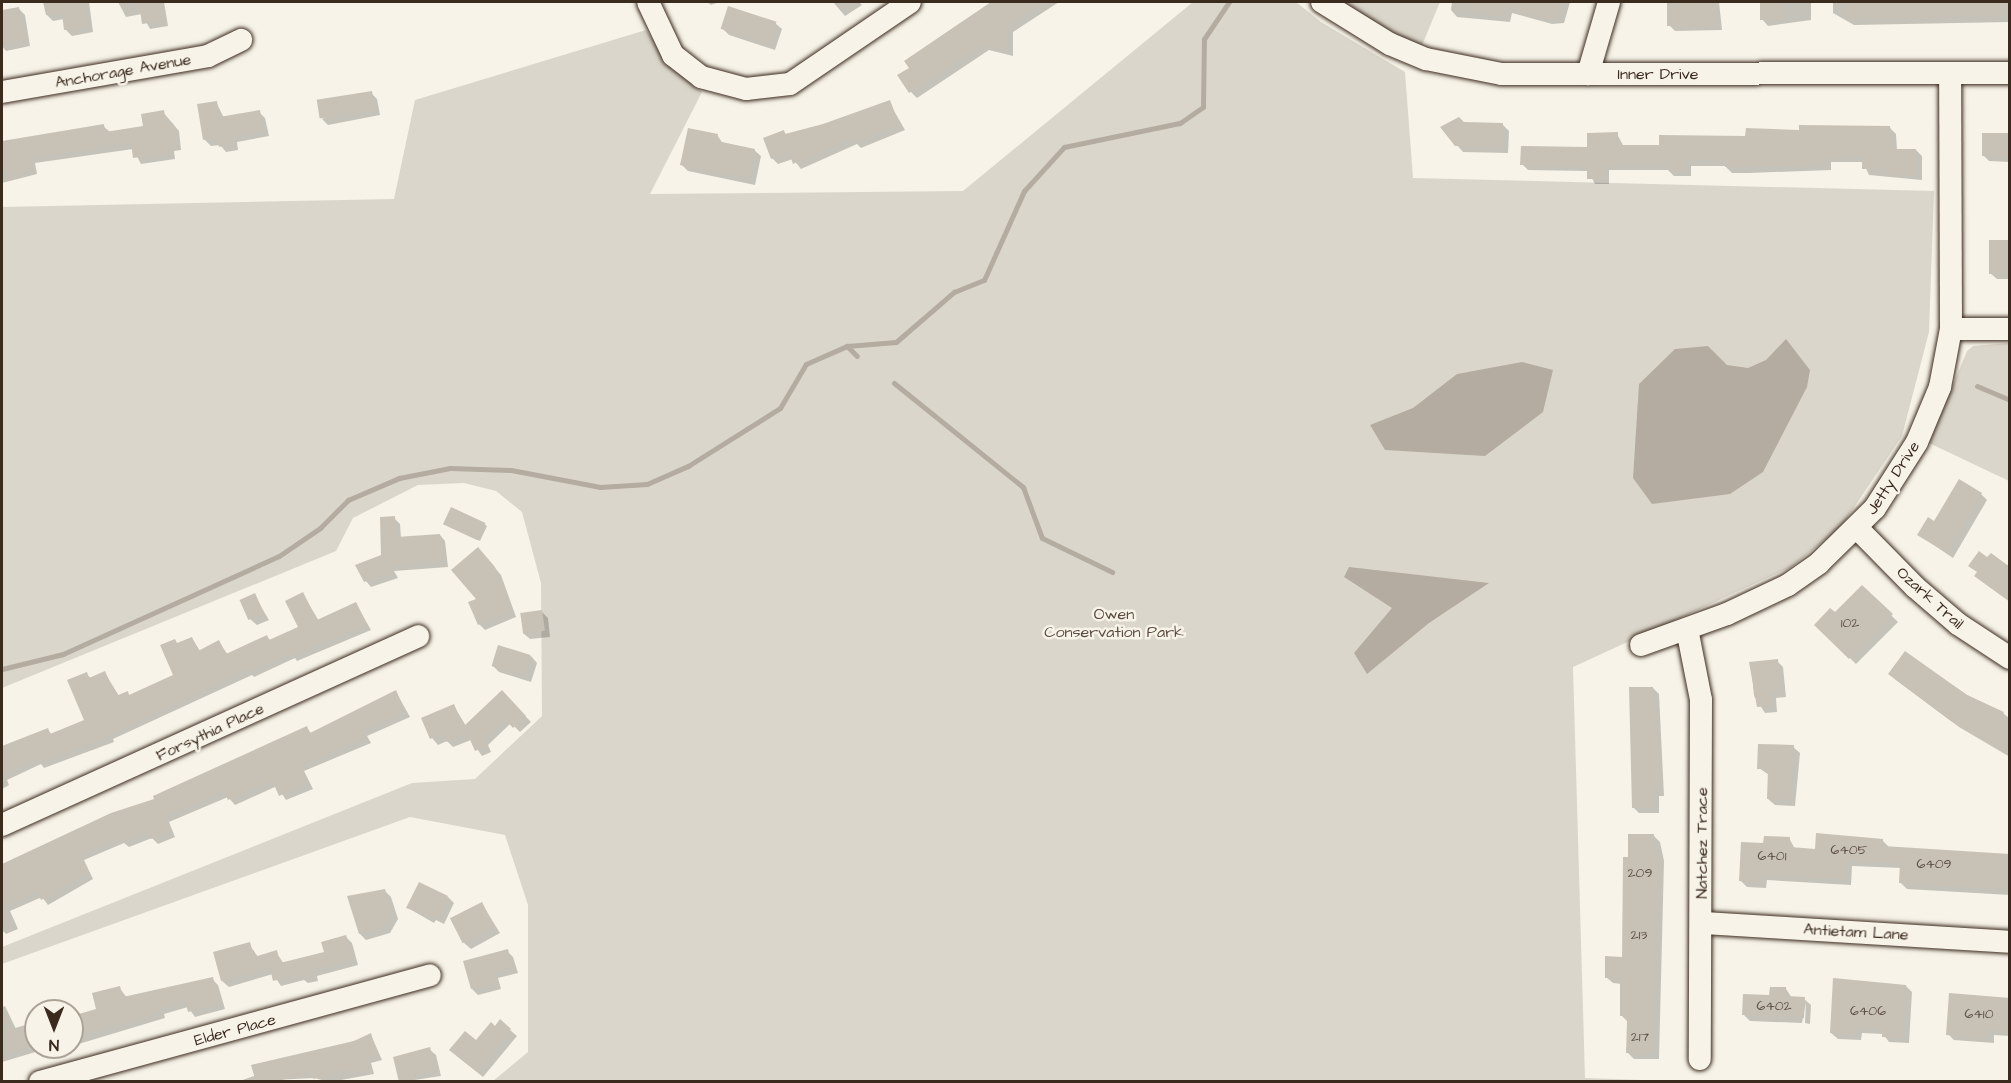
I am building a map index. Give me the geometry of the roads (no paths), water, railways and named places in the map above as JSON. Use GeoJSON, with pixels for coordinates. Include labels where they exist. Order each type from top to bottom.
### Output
{"type":"FeatureCollection","features":[{"type":"Feature","properties":{"kind":"street"},"geometry":{"type":"LineString","coordinates":[[648,2],[673,55],[701,77],[746,89],[789,84],[910,2]]}},
{"type":"Feature","properties":{"kind":"street","name":"Inner Drive"},"geometry":{"type":"LineString","coordinates":[[1322,2],[1365,31],[1426,58],[1502,74],[2010,73]]}},
{"type":"Feature","properties":{"kind":"street"},"geometry":{"type":"LineString","coordinates":[[1588,74],[1610,2]]}},
{"type":"Feature","properties":{"kind":"street","name":"Anchorage Avenue"},"geometry":{"type":"LineString","coordinates":[[2,92],[208,56],[241,40]]}},
{"type":"Feature","properties":{"kind":"street","name":"Jetty Drive"},"geometry":{"type":"LineString","coordinates":[[1641,645],[1687,629],[1788,585],[1819,563],[1858,529],[1917,442],[1940,387],[1951,329],[1950,73]]}},
{"type":"Feature","properties":{"kind":"street"},"geometry":{"type":"LineString","coordinates":[[1951,329],[2010,329]]}},
{"type":"Feature","properties":{"kind":"street","name":"Ozark Trail"},"geometry":{"type":"LineString","coordinates":[[1858,529],[1958,624],[2010,658]]}},
{"type":"Feature","properties":{"kind":"street","name":"Natchez Trace"},"geometry":{"type":"LineString","coordinates":[[1687,629],[1701,700],[1700,1059]]}},
{"type":"Feature","properties":{"kind":"street","name":"Forsythia Place"},"geometry":{"type":"LineString","coordinates":[[2,825],[418,636]]}},
{"type":"Feature","properties":{"kind":"street","name":"Antietam Lane"},"geometry":{"type":"LineString","coordinates":[[1702,923],[2010,942]]}},
{"type":"Feature","properties":{"kind":"street","name":"Elder Place"},"geometry":{"type":"LineString","coordinates":[[40,1082],[430,975]]}},
{"type":"Feature","properties":{"kind":"waterway"},"geometry":{"type":"LineString","coordinates":[[2,669],[63,654],[279,556],[320,528],[348,500],[399,478],[450,468],[511,470],[600,487],[647,484],[688,466],[780,408],[806,364],[847,346],[896,342],[954,292],[984,280],[1024,191],[1064,147],[1180,123],[1203,107],[1204,39],[1229,2]]}},
{"type":"Feature","properties":{"kind":"waterway"},"geometry":{"type":"LineString","coordinates":[[847,346],[857,356]]}},
{"type":"Feature","properties":{"kind":"waterway"},"geometry":{"type":"LineString","coordinates":[[894,383],[1023,487],[1042,538],[1112,572]]}},
{"type":"Feature","properties":{"kind":"waterway"},"geometry":{"type":"LineString","coordinates":[[1977,386],[2010,400]]}},
{"type":"Feature","properties":{"kind":"park label","name":"Owen Conservation Park"},"geometry":{"type":"Point","coordinates":[1114,623]}}]}
